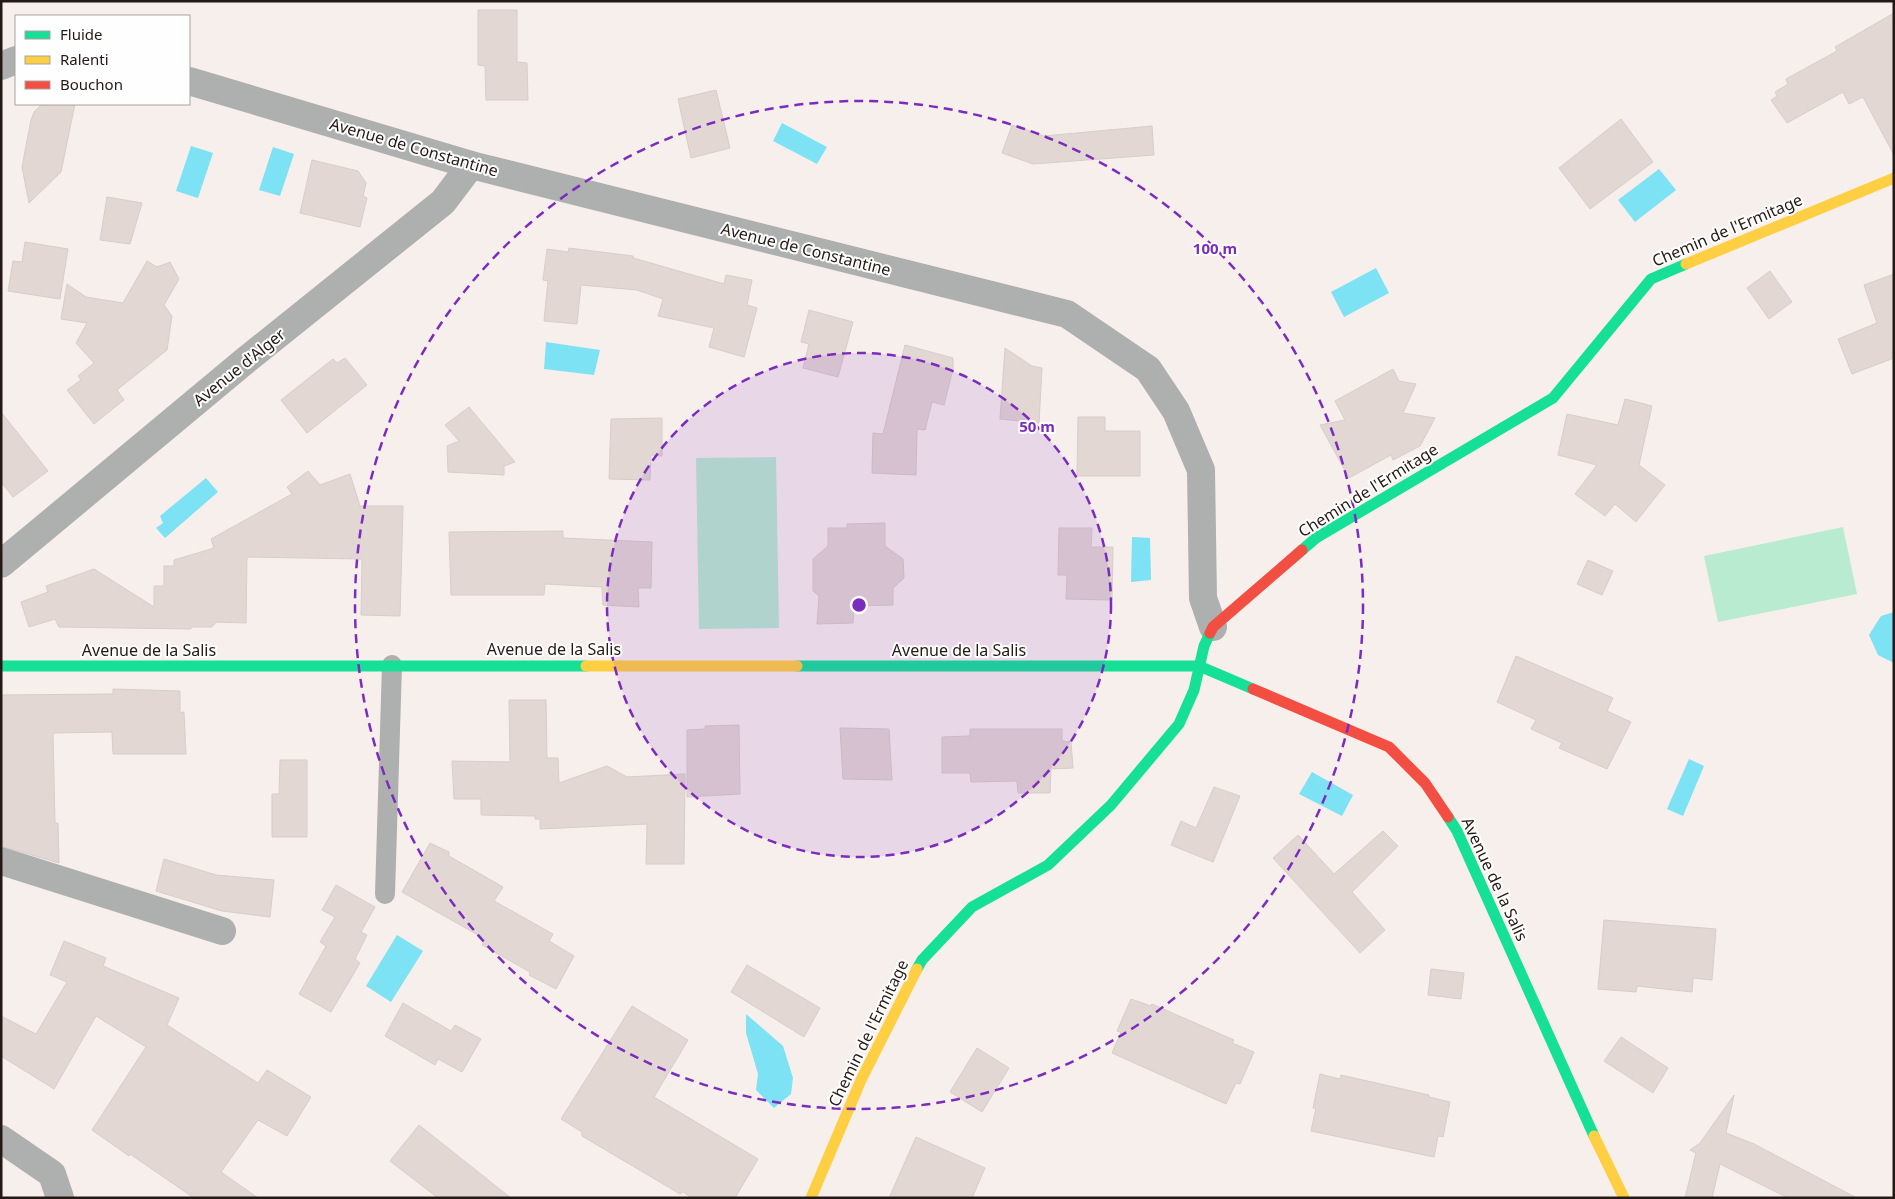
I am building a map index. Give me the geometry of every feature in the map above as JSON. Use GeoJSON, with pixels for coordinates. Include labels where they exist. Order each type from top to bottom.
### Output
{"type":"FeatureCollection","features":[{"type":"Feature","properties":{"kind":"street"},"geometry":{"type":"LineString","coordinates":[[1,66],[15,60]]}},
{"type":"Feature","properties":{"kind":"street","name":"Avenue de Constantine"},"geometry":{"type":"LineString","coordinates":[[190,81],[471,165],[1066,314],[1148,369],[1176,411],[1201,470],[1203,598],[1213,626]]}},
{"type":"Feature","properties":{"kind":"street","name":"Avenue d'Alger"},"geometry":{"type":"LineString","coordinates":[[1,564],[246,360],[444,202],[471,165]]}},
{"type":"Feature","properties":{"kind":"street","name":"Chemin de l'Ermitage"},"geometry":{"type":"LineString","coordinates":[[811,1198],[861,1080],[922,960],[972,907],[1048,864],[1111,804],[1179,724],[1194,690],[1204,646],[1213,626],[1316,538],[1553,398],[1651,279],[1894,178]]}},
{"type":"Feature","properties":{"kind":"street","name":"Avenue de la Salis"},"geometry":{"type":"LineString","coordinates":[[1,666],[1199,666],[1389,747],[1426,783],[1457,831],[1597,1144],[1624,1198]]}},
{"type":"Feature","properties":{"kind":"street"},"geometry":{"type":"LineString","coordinates":[[1,862],[222,931]]}},
{"type":"Feature","properties":{"kind":"street"},"geometry":{"type":"LineString","coordinates":[[1,1139],[52,1174],[60,1198]]}},
{"type":"Feature","properties":{"kind":"lane"},"geometry":{"type":"LineString","coordinates":[[385,894],[392,666]]}},
{"type":"Feature","properties":{"kind":"green space"},"geometry":{"type":"Polygon","coordinates":[[[776,457],[779,628],[699,629],[696,458],[776,457]]]}},
{"type":"Feature","properties":{"kind":"green space"},"geometry":{"type":"Polygon","coordinates":[[[1843,527],[1857,594],[1718,622],[1704,556],[1843,527]]]}},
{"type":"Feature","properties":{"kind":"water"},"geometry":{"type":"Polygon","coordinates":[[[782,123],[827,147],[817,164],[773,141],[782,123]]]}},
{"type":"Feature","properties":{"kind":"water"},"geometry":{"type":"Polygon","coordinates":[[[191,146],[213,153],[198,198],[176,191],[191,146]]]}},
{"type":"Feature","properties":{"kind":"water"},"geometry":{"type":"Polygon","coordinates":[[[273,147],[294,154],[280,196],[259,190],[273,147]]]}},
{"type":"Feature","properties":{"kind":"water"},"geometry":{"type":"Polygon","coordinates":[[[1659,169],[1676,190],[1635,222],[1618,200],[1659,169]]]}},
{"type":"Feature","properties":{"kind":"water"},"geometry":{"type":"Polygon","coordinates":[[[1376,268],[1389,293],[1344,317],[1331,292],[1376,268]]]}},
{"type":"Feature","properties":{"kind":"water"},"geometry":{"type":"Polygon","coordinates":[[[546,342],[600,350],[594,375],[544,369],[546,342]]]}},
{"type":"Feature","properties":{"kind":"water"},"geometry":{"type":"Polygon","coordinates":[[[206,478],[218,492],[165,538],[156,528],[163,523],[160,516],[206,478]]]}},
{"type":"Feature","properties":{"kind":"water"},"geometry":{"type":"Polygon","coordinates":[[[1132,537],[1150,538],[1151,580],[1131,582],[1132,537]]]}},
{"type":"Feature","properties":{"kind":"water"},"geometry":{"type":"Polygon","coordinates":[[[1894,612],[1894,663],[1878,655],[1869,635],[1881,616],[1894,612]]]}},
{"type":"Feature","properties":{"kind":"water"},"geometry":{"type":"Polygon","coordinates":[[[1689,759],[1704,766],[1683,816],[1667,809],[1689,759]]]}},
{"type":"Feature","properties":{"kind":"water"},"geometry":{"type":"Polygon","coordinates":[[[1312,772],[1353,795],[1342,816],[1299,794],[1312,772]]]}},
{"type":"Feature","properties":{"kind":"water"},"geometry":{"type":"Polygon","coordinates":[[[397,935],[423,951],[391,1002],[366,986],[397,935]]]}},
{"type":"Feature","properties":{"kind":"water"},"geometry":{"type":"Polygon","coordinates":[[[746,1014],[783,1046],[793,1078],[791,1094],[774,1108],[756,1090],[758,1074],[746,1033],[746,1014]]]}},
{"type":"Feature","properties":{"kind":"building"},"geometry":{"type":"Polygon","coordinates":[[[478,10],[517,10],[517,62],[527,63],[528,100],[486,100],[485,66],[478,65],[478,10]]]}},
{"type":"Feature","properties":{"kind":"building"},"geometry":{"type":"Polygon","coordinates":[[[1894,13],[1894,155],[1863,97],[1849,104],[1843,92],[1787,123],[1771,100],[1777,96],[1775,92],[1788,84],[1786,79],[1837,51],[1835,47],[1894,13]]]}},
{"type":"Feature","properties":{"kind":"building"},"geometry":{"type":"Polygon","coordinates":[[[716,90],[730,148],[691,158],[678,99],[716,90]]]}},
{"type":"Feature","properties":{"kind":"building"},"geometry":{"type":"Polygon","coordinates":[[[41,105],[75,105],[61,172],[29,203],[22,167],[34,112],[41,105]]]}},
{"type":"Feature","properties":{"kind":"building"},"geometry":{"type":"Polygon","coordinates":[[[1621,119],[1653,162],[1590,209],[1559,168],[1621,119]]]}},
{"type":"Feature","properties":{"kind":"building"},"geometry":{"type":"Polygon","coordinates":[[[1012,125],[1044,136],[1152,126],[1154,155],[1033,164],[1002,153],[1012,125]]]}},
{"type":"Feature","properties":{"kind":"building"},"geometry":{"type":"Polygon","coordinates":[[[312,160],[358,171],[366,183],[363,196],[367,198],[360,227],[300,213],[312,160]]]}},
{"type":"Feature","properties":{"kind":"building"},"geometry":{"type":"Polygon","coordinates":[[[107,197],[142,203],[130,244],[100,240],[107,197]]]}},
{"type":"Feature","properties":{"kind":"building"},"geometry":{"type":"Polygon","coordinates":[[[25,242],[68,249],[60,299],[8,291],[13,261],[22,262],[25,242]]]}},
{"type":"Feature","properties":{"kind":"building"},"geometry":{"type":"Polygon","coordinates":[[[569,248],[633,256],[633,258],[724,284],[726,275],[752,280],[747,305],[757,308],[744,357],[709,347],[714,328],[658,316],[663,299],[637,290],[581,285],[577,324],[544,321],[548,281],[543,280],[547,249],[568,252],[569,248]]]}},
{"type":"Feature","properties":{"kind":"building"},"geometry":{"type":"Polygon","coordinates":[[[147,261],[157,267],[170,262],[179,279],[164,305],[172,316],[167,350],[117,390],[124,400],[94,424],[67,390],[81,380],[78,376],[94,363],[76,343],[87,323],[61,319],[67,284],[86,297],[123,303],[147,261]]]}},
{"type":"Feature","properties":{"kind":"building"},"geometry":{"type":"Polygon","coordinates":[[[1770,271],[1792,302],[1769,319],[1747,288],[1770,271]]]}},
{"type":"Feature","properties":{"kind":"building"},"geometry":{"type":"Polygon","coordinates":[[[1894,274],[1894,358],[1852,374],[1838,339],[1877,323],[1864,285],[1894,274]]]}},
{"type":"Feature","properties":{"kind":"building"},"geometry":{"type":"Polygon","coordinates":[[[809,310],[853,322],[838,377],[803,368],[809,344],[801,342],[809,310]]]}},
{"type":"Feature","properties":{"kind":"building"},"geometry":{"type":"Polygon","coordinates":[[[905,345],[953,358],[953,369],[944,405],[932,402],[925,430],[917,429],[916,475],[872,473],[873,433],[883,434],[905,345]]]}},
{"type":"Feature","properties":{"kind":"building"},"geometry":{"type":"Polygon","coordinates":[[[1005,348],[1032,366],[1042,368],[1039,423],[1000,419],[1005,348]]]}},
{"type":"Feature","properties":{"kind":"building"},"geometry":{"type":"Polygon","coordinates":[[[345,358],[367,385],[307,433],[281,400],[333,359],[337,363],[345,358]]]}},
{"type":"Feature","properties":{"kind":"building"},"geometry":{"type":"Polygon","coordinates":[[[1393,369],[1399,381],[1416,384],[1403,413],[1435,418],[1420,446],[1393,460],[1391,455],[1349,478],[1320,425],[1345,420],[1335,401],[1393,369]]]}},
{"type":"Feature","properties":{"kind":"building"},"geometry":{"type":"Polygon","coordinates":[[[1625,399],[1652,406],[1639,465],[1665,485],[1636,522],[1615,504],[1605,516],[1575,494],[1597,465],[1558,455],[1567,414],[1618,425],[1625,399]]]}},
{"type":"Feature","properties":{"kind":"building"},"geometry":{"type":"Polygon","coordinates":[[[469,407],[515,462],[504,466],[504,475],[448,472],[447,446],[459,441],[445,425],[469,407]]]}},
{"type":"Feature","properties":{"kind":"building"},"geometry":{"type":"Polygon","coordinates":[[[1,412],[48,471],[13,497],[1,482],[1,412]]]}},
{"type":"Feature","properties":{"kind":"building"},"geometry":{"type":"Polygon","coordinates":[[[1078,417],[1105,417],[1105,431],[1140,431],[1140,476],[1077,476],[1078,417]]]}},
{"type":"Feature","properties":{"kind":"building"},"geometry":{"type":"Polygon","coordinates":[[[662,418],[662,456],[651,455],[650,480],[609,479],[611,419],[662,418]]]}},
{"type":"Feature","properties":{"kind":"building"},"geometry":{"type":"Polygon","coordinates":[[[308,471],[320,485],[350,474],[360,506],[403,506],[400,616],[361,615],[362,559],[247,557],[246,623],[216,622],[212,627],[191,627],[191,629],[59,627],[55,619],[29,627],[21,602],[48,592],[46,586],[94,569],[154,607],[154,586],[164,586],[164,566],[174,566],[174,560],[214,548],[211,539],[292,494],[287,487],[308,471]]]}},
{"type":"Feature","properties":{"kind":"building"},"geometry":{"type":"Polygon","coordinates":[[[885,523],[885,546],[903,559],[904,578],[893,588],[893,605],[854,606],[853,623],[817,624],[819,596],[813,591],[813,559],[828,546],[828,528],[847,528],[847,524],[885,523]]]}},
{"type":"Feature","properties":{"kind":"building"},"geometry":{"type":"Polygon","coordinates":[[[1059,528],[1092,528],[1091,547],[1113,547],[1112,600],[1066,599],[1067,575],[1058,575],[1059,528]]]}},
{"type":"Feature","properties":{"kind":"building"},"geometry":{"type":"Polygon","coordinates":[[[563,531],[563,538],[652,542],[651,588],[638,588],[639,607],[603,605],[602,587],[545,584],[544,595],[451,595],[449,532],[563,531]]]}},
{"type":"Feature","properties":{"kind":"building"},"geometry":{"type":"Polygon","coordinates":[[[1588,560],[1613,571],[1602,595],[1577,584],[1588,560]]]}},
{"type":"Feature","properties":{"kind":"building"},"geometry":{"type":"Polygon","coordinates":[[[1516,656],[1613,698],[1607,711],[1631,722],[1607,769],[1559,748],[1562,743],[1531,729],[1536,720],[1497,702],[1516,656]]]}},
{"type":"Feature","properties":{"kind":"building"},"geometry":{"type":"Polygon","coordinates":[[[113,689],[180,691],[180,713],[184,712],[186,754],[113,754],[112,732],[53,733],[55,823],[58,823],[59,863],[1,846],[1,695],[113,694],[113,689]]]}},
{"type":"Feature","properties":{"kind":"building"},"geometry":{"type":"Polygon","coordinates":[[[509,700],[546,700],[547,758],[558,758],[559,783],[607,766],[627,777],[685,774],[684,864],[646,864],[647,824],[540,829],[540,819],[535,819],[535,816],[481,815],[481,799],[454,799],[452,761],[510,762],[509,700]]]}},
{"type":"Feature","properties":{"kind":"building"},"geometry":{"type":"Polygon","coordinates":[[[739,725],[740,794],[687,797],[687,730],[705,729],[705,726],[739,725]]]}},
{"type":"Feature","properties":{"kind":"building"},"geometry":{"type":"Polygon","coordinates":[[[840,728],[889,729],[892,780],[843,779],[840,728]]]}},
{"type":"Feature","properties":{"kind":"building"},"geometry":{"type":"Polygon","coordinates":[[[970,729],[1062,729],[1062,741],[1071,742],[1073,768],[1051,769],[1050,793],[1018,793],[1017,781],[971,782],[970,773],[942,773],[942,737],[970,736],[970,729]]]}},
{"type":"Feature","properties":{"kind":"building"},"geometry":{"type":"Polygon","coordinates":[[[280,760],[307,760],[307,837],[272,837],[272,794],[279,794],[280,760]]]}},
{"type":"Feature","properties":{"kind":"building"},"geometry":{"type":"Polygon","coordinates":[[[1214,787],[1240,796],[1213,862],[1171,845],[1181,821],[1196,828],[1214,787]]]}},
{"type":"Feature","properties":{"kind":"building"},"geometry":{"type":"Polygon","coordinates":[[[1383,831],[1398,846],[1352,892],[1385,930],[1360,953],[1273,858],[1298,835],[1334,874],[1383,831]]]}},
{"type":"Feature","properties":{"kind":"building"},"geometry":{"type":"Polygon","coordinates":[[[430,843],[449,852],[449,856],[503,887],[494,901],[553,934],[549,941],[574,956],[556,989],[529,975],[530,972],[482,945],[485,939],[402,892],[430,843]]]}},
{"type":"Feature","properties":{"kind":"building"},"geometry":{"type":"Polygon","coordinates":[[[164,859],[216,875],[274,880],[270,917],[222,911],[156,891],[164,859]]]}},
{"type":"Feature","properties":{"kind":"building"},"geometry":{"type":"Polygon","coordinates":[[[336,885],[375,907],[361,932],[367,935],[355,959],[360,963],[331,1012],[299,994],[326,946],[320,942],[335,917],[322,910],[336,885]]]}},
{"type":"Feature","properties":{"kind":"building"},"geometry":{"type":"Polygon","coordinates":[[[1604,920],[1716,929],[1712,980],[1693,978],[1692,992],[1637,986],[1636,992],[1598,989],[1604,920]]]}},
{"type":"Feature","properties":{"kind":"building"},"geometry":{"type":"Polygon","coordinates":[[[64,941],[106,958],[103,966],[179,998],[167,1025],[258,1083],[267,1070],[311,1097],[287,1136],[258,1120],[221,1172],[258,1198],[194,1198],[92,1130],[146,1047],[96,1016],[54,1089],[1,1056],[1,1016],[36,1034],[67,982],[50,975],[64,941]]]}},
{"type":"Feature","properties":{"kind":"building"},"geometry":{"type":"Polygon","coordinates":[[[747,965],[820,1008],[804,1037],[731,992],[747,965]]]}},
{"type":"Feature","properties":{"kind":"building"},"geometry":{"type":"Polygon","coordinates":[[[1431,969],[1464,973],[1461,999],[1428,995],[1431,969]]]}},
{"type":"Feature","properties":{"kind":"building"},"geometry":{"type":"Polygon","coordinates":[[[1131,999],[1151,1006],[1152,1004],[1234,1040],[1232,1043],[1254,1052],[1240,1084],[1236,1083],[1226,1104],[1112,1053],[1121,1032],[1117,1031],[1131,999]]]}},
{"type":"Feature","properties":{"kind":"building"},"geometry":{"type":"Polygon","coordinates":[[[403,1003],[451,1031],[455,1025],[481,1039],[462,1072],[438,1059],[435,1065],[385,1036],[403,1003]]]}},
{"type":"Feature","properties":{"kind":"building"},"geometry":{"type":"Polygon","coordinates":[[[632,1006],[688,1040],[654,1097],[758,1159],[735,1198],[692,1198],[683,1192],[680,1194],[582,1136],[582,1132],[561,1119],[632,1006]]]}},
{"type":"Feature","properties":{"kind":"building"},"geometry":{"type":"Polygon","coordinates":[[[1621,1037],[1668,1068],[1653,1093],[1604,1061],[1621,1037]]]}},
{"type":"Feature","properties":{"kind":"building"},"geometry":{"type":"Polygon","coordinates":[[[977,1048],[1009,1068],[982,1112],[950,1092],[977,1048]]]}},
{"type":"Feature","properties":{"kind":"building"},"geometry":{"type":"Polygon","coordinates":[[[1320,1074],[1340,1079],[1341,1075],[1429,1095],[1429,1097],[1450,1102],[1443,1137],[1438,1136],[1434,1157],[1311,1131],[1316,1108],[1313,1108],[1320,1074]]]}},
{"type":"Feature","properties":{"kind":"building"},"geometry":{"type":"Polygon","coordinates":[[[1734,1095],[1726,1133],[1754,1144],[1857,1198],[1788,1198],[1720,1164],[1712,1198],[1685,1198],[1696,1153],[1690,1150],[1700,1143],[1734,1095]]]}},
{"type":"Feature","properties":{"kind":"building"},"geometry":{"type":"Polygon","coordinates":[[[419,1125],[511,1198],[438,1198],[390,1161],[419,1125]]]}},
{"type":"Feature","properties":{"kind":"building"},"geometry":{"type":"Polygon","coordinates":[[[916,1137],[985,1168],[972,1198],[889,1198],[916,1137]]]}},
{"type":"Feature","properties":{"kind":"traffic: fast"},"geometry":{"type":"LineString","coordinates":[[1302,550],[1316,538],[1553,398],[1651,279],[1686,264]]}},
{"type":"Feature","properties":{"kind":"traffic: fast"},"geometry":{"type":"LineString","coordinates":[[917,969],[922,960],[972,907],[1048,865],[1111,805],[1179,724],[1194,690],[1204,646],[1210,633]]}},
{"type":"Feature","properties":{"kind":"traffic: fast"},"geometry":{"type":"LineString","coordinates":[[1,666],[586,666]]}},
{"type":"Feature","properties":{"kind":"traffic: fast"},"geometry":{"type":"LineString","coordinates":[[797,666],[1199,666],[1253,689]]}},
{"type":"Feature","properties":{"kind":"traffic: fast"},"geometry":{"type":"LineString","coordinates":[[1448,817],[1457,831],[1594,1136]]}},
{"type":"Feature","properties":{"kind":"traffic: slow"},"geometry":{"type":"LineString","coordinates":[[1686,264],[1894,178]]}},
{"type":"Feature","properties":{"kind":"traffic: slow"},"geometry":{"type":"LineString","coordinates":[[586,666],[797,666]]}},
{"type":"Feature","properties":{"kind":"traffic: slow"},"geometry":{"type":"LineString","coordinates":[[811,1198],[861,1080],[917,969]]}},
{"type":"Feature","properties":{"kind":"traffic: slow"},"geometry":{"type":"LineString","coordinates":[[1594,1136],[1624,1198]]}},
{"type":"Feature","properties":{"kind":"traffic: jam"},"geometry":{"type":"LineString","coordinates":[[1210,633],[1213,627],[1302,550]]}},
{"type":"Feature","properties":{"kind":"traffic: jam"},"geometry":{"type":"LineString","coordinates":[[1253,689],[1389,747],[1425,783],[1448,817]]}}]}
